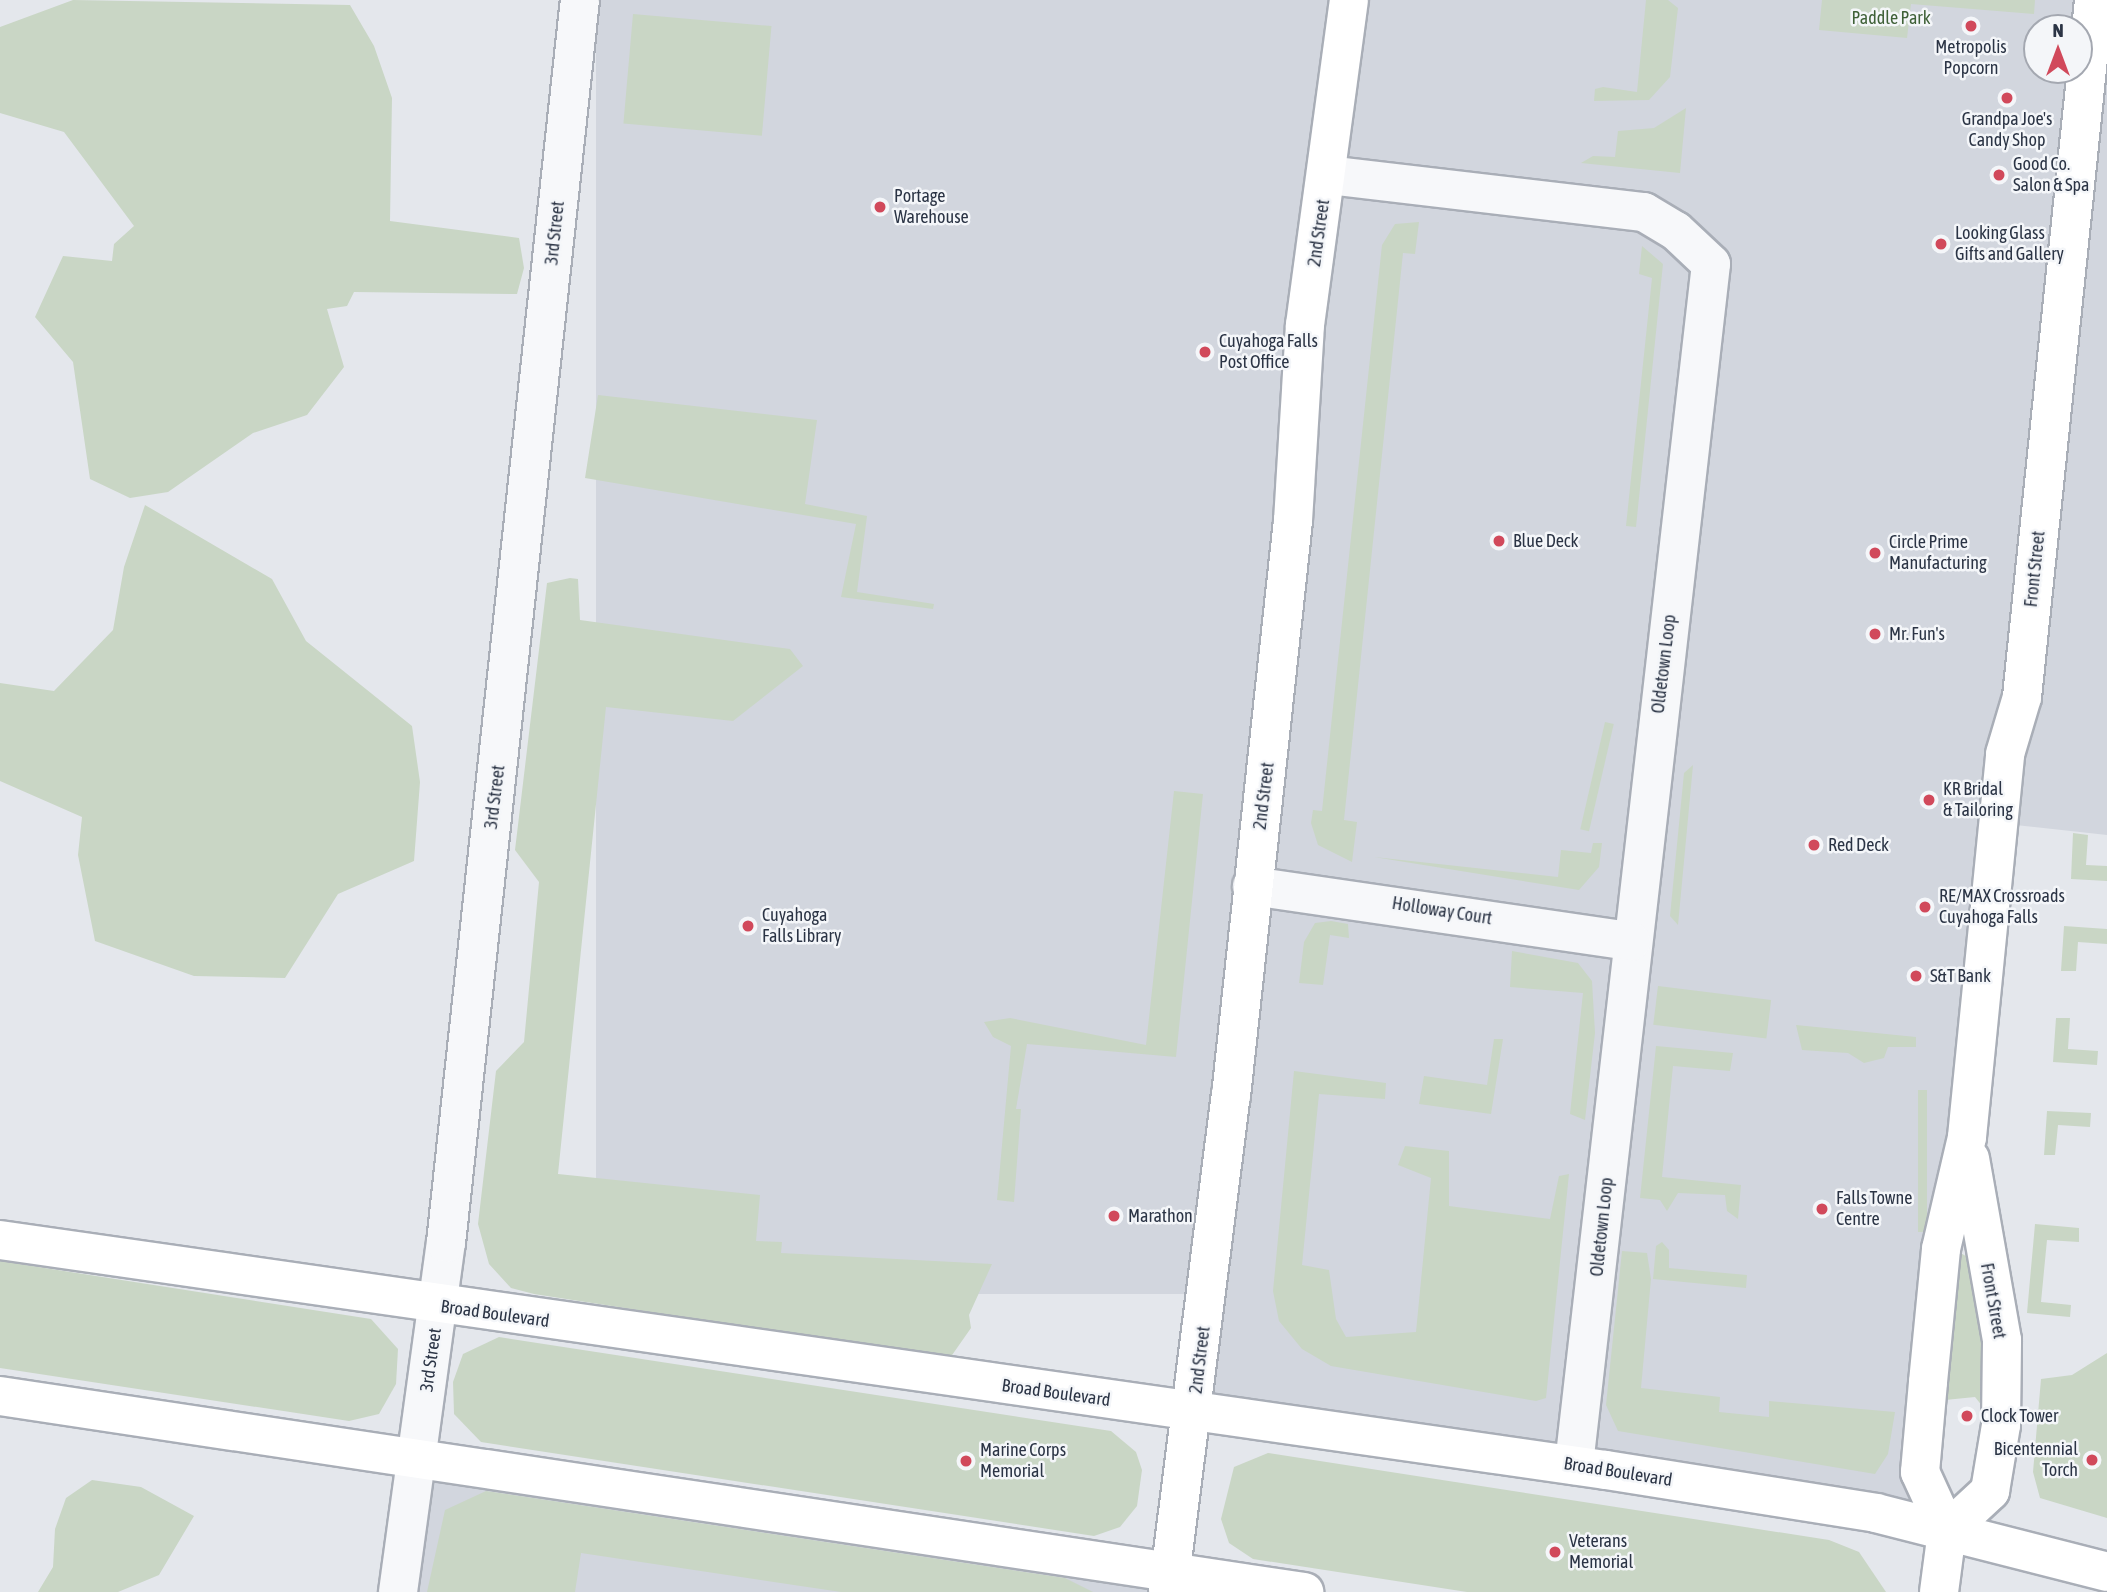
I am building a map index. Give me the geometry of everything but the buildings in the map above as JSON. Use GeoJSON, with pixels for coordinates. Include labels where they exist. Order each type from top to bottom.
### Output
{"type":"FeatureCollection","features":[{"type":"Feature","properties":{"kind":"main road","name":"2nd Street"},"geometry":{"type":"LineString","coordinates":[[1169,1582],[1194,1412],[1293,521],[1305,325],[1328,175],[1349,0]]}},
{"type":"Feature","properties":{"kind":"main road","name":"Front Street"},"geometry":{"type":"LineString","coordinates":[[1967,1136],[2002,1339],[2001,1425],[1990,1491],[1947,1531],[1920,1472],[1941,1248],[1967,1136],[1998,812],[2022,697],[2094,0]]}},
{"type":"Feature","properties":{"kind":"main road","name":"Broad Boulevard"},"geometry":{"type":"LineString","coordinates":[[0,1240],[438,1306],[1574,1465],[1876,1513],[2107,1572]]}},
{"type":"Feature","properties":{"kind":"main road"},"geometry":{"type":"LineString","coordinates":[[0,1396],[418,1457],[1169,1582],[1304,1592]]}},
{"type":"Feature","properties":{"kind":"main road"},"geometry":{"type":"LineString","coordinates":[[1939,1592],[1947,1531]]}},
{"type":"Feature","properties":{"kind":"street","name":"3rd Street"},"geometry":{"type":"LineString","coordinates":[[398,1592],[438,1306],[580,0]]}},
{"type":"Feature","properties":{"kind":"street","name":"Oldetown Loop"},"geometry":{"type":"LineString","coordinates":[[1328,175],[1644,212],[1676,231],[1711,264],[1631,940],[1574,1465]]}},
{"type":"Feature","properties":{"kind":"street","name":"Holloway Court"},"geometry":{"type":"LineString","coordinates":[[1252,886],[1631,940]]}},
{"type":"Feature","properties":{"kind":"shaded area"},"geometry":{"type":"Polygon","coordinates":[[[596,0],[1336,0],[1336,1294],[596,1294],[596,0]]]}},
{"type":"Feature","properties":{"kind":"shaded area"},"geometry":{"type":"Polygon","coordinates":[[[1349,0],[2107,0],[2107,835],[1997,823],[1934,1511],[1194,1412],[1349,0]]]}},
{"type":"Feature","properties":{"kind":"shaded area"},"geometry":{"type":"Polygon","coordinates":[[[418,1456],[1170,1571],[1168,1592],[398,1592],[418,1456]]]}},
{"type":"Feature","properties":{"kind":"green space"},"geometry":{"type":"Polygon","coordinates":[[[73,0],[350,5],[374,46],[392,98],[390,221],[519,238],[524,268],[517,294],[354,292],[347,306],[327,309],[344,367],[307,415],[253,433],[168,492],[130,498],[90,479],[73,362],[35,317],[63,256],[112,261],[114,244],[134,226],[64,132],[0,113],[0,27],[73,0]]]}},
{"type":"Feature","properties":{"kind":"green space"},"geometry":{"type":"Polygon","coordinates":[[[1646,0],[1668,0],[1678,8],[1670,77],[1649,100],[1594,101],[1595,89],[1603,87],[1637,92],[1646,0]]]}},
{"type":"Feature","properties":{"kind":"green space","name":"Paddle Park"},"geometry":{"type":"Polygon","coordinates":[[[1822,0],[2035,0],[2034,14],[1911,4],[1907,38],[1819,30],[1822,0]]]}},
{"type":"Feature","properties":{"kind":"green space"},"geometry":{"type":"Polygon","coordinates":[[[633,14],[771,26],[762,136],[623,124],[633,14]]]}},
{"type":"Feature","properties":{"kind":"green space"},"geometry":{"type":"Polygon","coordinates":[[[1686,108],[1680,173],[1581,163],[1593,156],[1615,157],[1618,131],[1654,128],[1686,108]]]}},
{"type":"Feature","properties":{"kind":"green space"},"geometry":{"type":"Polygon","coordinates":[[[1419,222],[1415,254],[1403,253],[1344,820],[1357,822],[1352,862],[1318,845],[1311,823],[1313,810],[1322,811],[1382,245],[1395,224],[1419,222]]]}},
{"type":"Feature","properties":{"kind":"green space"},"geometry":{"type":"Polygon","coordinates":[[[1642,246],[1663,264],[1636,527],[1626,526],[1652,278],[1639,274],[1642,246]]]}},
{"type":"Feature","properties":{"kind":"green space"},"geometry":{"type":"Polygon","coordinates":[[[598,395],[817,420],[805,504],[867,516],[857,592],[934,604],[933,609],[841,597],[856,524],[585,478],[598,395]]]}},
{"type":"Feature","properties":{"kind":"green space"},"geometry":{"type":"Polygon","coordinates":[[[145,505],[272,579],[306,641],[412,726],[420,782],[414,861],[338,894],[285,978],[194,976],[95,941],[78,855],[82,817],[0,781],[0,683],[54,691],[113,630],[124,567],[145,505]]]}},
{"type":"Feature","properties":{"kind":"green space"},"geometry":{"type":"Polygon","coordinates":[[[578,579],[580,620],[790,649],[803,666],[733,721],[606,707],[558,1174],[760,1195],[756,1241],[782,1242],[781,1253],[992,1264],[969,1315],[971,1328],[950,1358],[534,1294],[511,1288],[489,1264],[478,1224],[496,1071],[524,1042],[539,882],[515,850],[547,583],[578,579]]]}},
{"type":"Feature","properties":{"kind":"green space"},"geometry":{"type":"Polygon","coordinates":[[[1605,722],[1614,724],[1589,831],[1580,829],[1605,722]]]}},
{"type":"Feature","properties":{"kind":"green space"},"geometry":{"type":"Polygon","coordinates":[[[1693,765],[1678,925],[1670,916],[1684,773],[1693,765]]]}},
{"type":"Feature","properties":{"kind":"green space"},"geometry":{"type":"Polygon","coordinates":[[[1174,791],[1203,794],[1176,1057],[1027,1044],[1016,1109],[1021,1109],[1014,1202],[997,1200],[1011,1046],[993,1037],[984,1022],[1010,1018],[1146,1045],[1174,791]]]}},
{"type":"Feature","properties":{"kind":"green space"},"geometry":{"type":"Polygon","coordinates":[[[2073,833],[2088,835],[2086,865],[2107,866],[2107,881],[2071,879],[2073,833]]]}},
{"type":"Feature","properties":{"kind":"green space"},"geometry":{"type":"Polygon","coordinates":[[[1593,843],[1602,843],[1599,867],[1579,890],[1374,857],[1558,877],[1561,850],[1591,853],[1593,843]]]}},
{"type":"Feature","properties":{"kind":"green space"},"geometry":{"type":"Polygon","coordinates":[[[1331,921],[1348,924],[1349,938],[1330,935],[1323,985],[1299,983],[1304,942],[1315,923],[1331,921]]]}},
{"type":"Feature","properties":{"kind":"green space"},"geometry":{"type":"Polygon","coordinates":[[[2064,926],[2107,929],[2107,944],[2078,942],[2076,971],[2061,971],[2064,926]]]}},
{"type":"Feature","properties":{"kind":"green space"},"geometry":{"type":"Polygon","coordinates":[[[1512,951],[1578,963],[1592,981],[1595,1033],[1585,1120],[1570,1114],[1583,993],[1510,987],[1512,951]]]}},
{"type":"Feature","properties":{"kind":"green space"},"geometry":{"type":"Polygon","coordinates":[[[1658,986],[1771,1000],[1766,1039],[1653,1025],[1658,986]]]}},
{"type":"Feature","properties":{"kind":"green space"},"geometry":{"type":"Polygon","coordinates":[[[2056,1018],[2070,1018],[2068,1049],[2098,1051],[2097,1065],[2053,1062],[2056,1018]]]}},
{"type":"Feature","properties":{"kind":"green space"},"geometry":{"type":"Polygon","coordinates":[[[1796,1025],[1916,1037],[1916,1047],[1888,1047],[1884,1058],[1864,1063],[1848,1053],[1802,1050],[1796,1025]]]}},
{"type":"Feature","properties":{"kind":"green space"},"geometry":{"type":"Polygon","coordinates":[[[1494,1039],[1503,1039],[1491,1114],[1419,1104],[1424,1076],[1487,1085],[1494,1039]]]}},
{"type":"Feature","properties":{"kind":"green space"},"geometry":{"type":"Polygon","coordinates":[[[1656,1046],[1733,1053],[1730,1071],[1673,1066],[1662,1177],[1741,1185],[1738,1219],[1727,1211],[1725,1195],[1678,1193],[1667,1211],[1660,1200],[1640,1198],[1656,1046]]]}},
{"type":"Feature","properties":{"kind":"green space"},"geometry":{"type":"Polygon","coordinates":[[[1294,1071],[1386,1083],[1385,1099],[1319,1094],[1302,1265],[1329,1270],[1336,1319],[1346,1337],[1416,1332],[1431,1178],[1398,1165],[1405,1146],[1449,1151],[1449,1206],[1550,1219],[1559,1176],[1569,1174],[1546,1398],[1536,1401],[1331,1366],[1302,1349],[1279,1321],[1273,1291],[1294,1071]]]}},
{"type":"Feature","properties":{"kind":"green space"},"geometry":{"type":"Polygon","coordinates":[[[1918,1090],[1927,1090],[1927,1232],[1918,1232],[1918,1090]]]}},
{"type":"Feature","properties":{"kind":"green space"},"geometry":{"type":"Polygon","coordinates":[[[2047,1111],[2091,1113],[2090,1127],[2058,1125],[2055,1155],[2044,1155],[2047,1111]]]}},
{"type":"Feature","properties":{"kind":"green space"},"geometry":{"type":"Polygon","coordinates":[[[2035,1224],[2079,1228],[2079,1242],[2047,1240],[2041,1302],[2071,1305],[2070,1317],[2027,1313],[2035,1224]]]}},
{"type":"Feature","properties":{"kind":"green space"},"geometry":{"type":"Polygon","coordinates":[[[1662,1242],[1669,1250],[1669,1268],[1747,1275],[1746,1288],[1653,1279],[1656,1246],[1662,1242]]]}},
{"type":"Feature","properties":{"kind":"green space"},"geometry":{"type":"Polygon","coordinates":[[[1954,1249],[1969,1258],[1984,1305],[1983,1460],[1976,1450],[1983,1407],[1975,1397],[1945,1400],[1940,1446],[1954,1249]]]}},
{"type":"Feature","properties":{"kind":"green space"},"geometry":{"type":"Polygon","coordinates":[[[1622,1251],[1647,1253],[1651,1279],[1641,1388],[1720,1397],[1719,1412],[1769,1417],[1769,1401],[1895,1412],[1888,1454],[1875,1474],[1618,1431],[1606,1405],[1622,1251]]]}},
{"type":"Feature","properties":{"kind":"green space"},"geometry":{"type":"Polygon","coordinates":[[[0,1261],[371,1319],[398,1349],[396,1384],[379,1414],[349,1421],[0,1368],[0,1261]]]}},
{"type":"Feature","properties":{"kind":"green space"},"geometry":{"type":"Polygon","coordinates":[[[499,1337],[1111,1431],[1136,1452],[1142,1470],[1137,1506],[1120,1527],[1094,1536],[481,1442],[454,1414],[453,1382],[463,1354],[499,1337]]]}},
{"type":"Feature","properties":{"kind":"green space"},"geometry":{"type":"Polygon","coordinates":[[[2107,1353],[2107,1518],[2040,1498],[2033,1472],[2041,1379],[2072,1375],[2107,1353]]]}},
{"type":"Feature","properties":{"kind":"green space"},"geometry":{"type":"Polygon","coordinates":[[[1268,1453],[1829,1540],[1859,1552],[1886,1592],[1467,1592],[1253,1559],[1229,1543],[1221,1519],[1234,1467],[1268,1453]]]}},
{"type":"Feature","properties":{"kind":"green space"},"geometry":{"type":"Polygon","coordinates":[[[92,1480],[141,1487],[194,1516],[159,1575],[118,1592],[38,1592],[53,1567],[55,1529],[66,1498],[92,1480]]]}},
{"type":"Feature","properties":{"kind":"green space"},"geometry":{"type":"Polygon","coordinates":[[[486,1491],[1065,1578],[1093,1592],[841,1592],[581,1553],[575,1592],[427,1592],[445,1510],[486,1491]]]}},
{"type":"Feature","properties":{"kind":"place","name":"Metropolis Popcorn"},"geometry":{"type":"Point","coordinates":[1971,26]}},
{"type":"Feature","properties":{"kind":"place","name":"Grandpa Joe's Candy Shop"},"geometry":{"type":"Point","coordinates":[2007,98]}},
{"type":"Feature","properties":{"kind":"place","name":"Good Co. Salon & Spa"},"geometry":{"type":"Point","coordinates":[1999,175]}},
{"type":"Feature","properties":{"kind":"place","name":"Portage Warehouse"},"geometry":{"type":"Point","coordinates":[880,207]}},
{"type":"Feature","properties":{"kind":"place","name":"Looking Glass Gifts and Gallery"},"geometry":{"type":"Point","coordinates":[1941,244]}},
{"type":"Feature","properties":{"kind":"place","name":"Cuyahoga Falls Post Office"},"geometry":{"type":"Point","coordinates":[1205,352]}},
{"type":"Feature","properties":{"kind":"place","name":"Blue Deck"},"geometry":{"type":"Point","coordinates":[1499,541]}},
{"type":"Feature","properties":{"kind":"place","name":"Circle Prime Manufacturing"},"geometry":{"type":"Point","coordinates":[1875,553]}},
{"type":"Feature","properties":{"kind":"place","name":"Mr. Fun's"},"geometry":{"type":"Point","coordinates":[1875,634]}},
{"type":"Feature","properties":{"kind":"place","name":"KR Bridal & Tailoring"},"geometry":{"type":"Point","coordinates":[1929,800]}},
{"type":"Feature","properties":{"kind":"place","name":"Red Deck"},"geometry":{"type":"Point","coordinates":[1814,845]}},
{"type":"Feature","properties":{"kind":"place","name":"RE/MAX Crossroads Cuyahoga Falls"},"geometry":{"type":"Point","coordinates":[1925,907]}},
{"type":"Feature","properties":{"kind":"place","name":"Cuyahoga Falls Library"},"geometry":{"type":"Point","coordinates":[748,926]}},
{"type":"Feature","properties":{"kind":"place","name":"S&T Bank"},"geometry":{"type":"Point","coordinates":[1916,976]}},
{"type":"Feature","properties":{"kind":"place","name":"Falls Towne Centre"},"geometry":{"type":"Point","coordinates":[1822,1209]}},
{"type":"Feature","properties":{"kind":"place","name":"Marathon"},"geometry":{"type":"Point","coordinates":[1114,1216]}},
{"type":"Feature","properties":{"kind":"place","name":"Clock Tower"},"geometry":{"type":"Point","coordinates":[1967,1416]}},
{"type":"Feature","properties":{"kind":"place","name":"Bicentennial Torch"},"geometry":{"type":"Point","coordinates":[2092,1460]}},
{"type":"Feature","properties":{"kind":"place","name":"Marine Corps Memorial"},"geometry":{"type":"Point","coordinates":[966,1461]}},
{"type":"Feature","properties":{"kind":"place","name":"Veterans Memorial"},"geometry":{"type":"Point","coordinates":[1555,1552]}}]}
